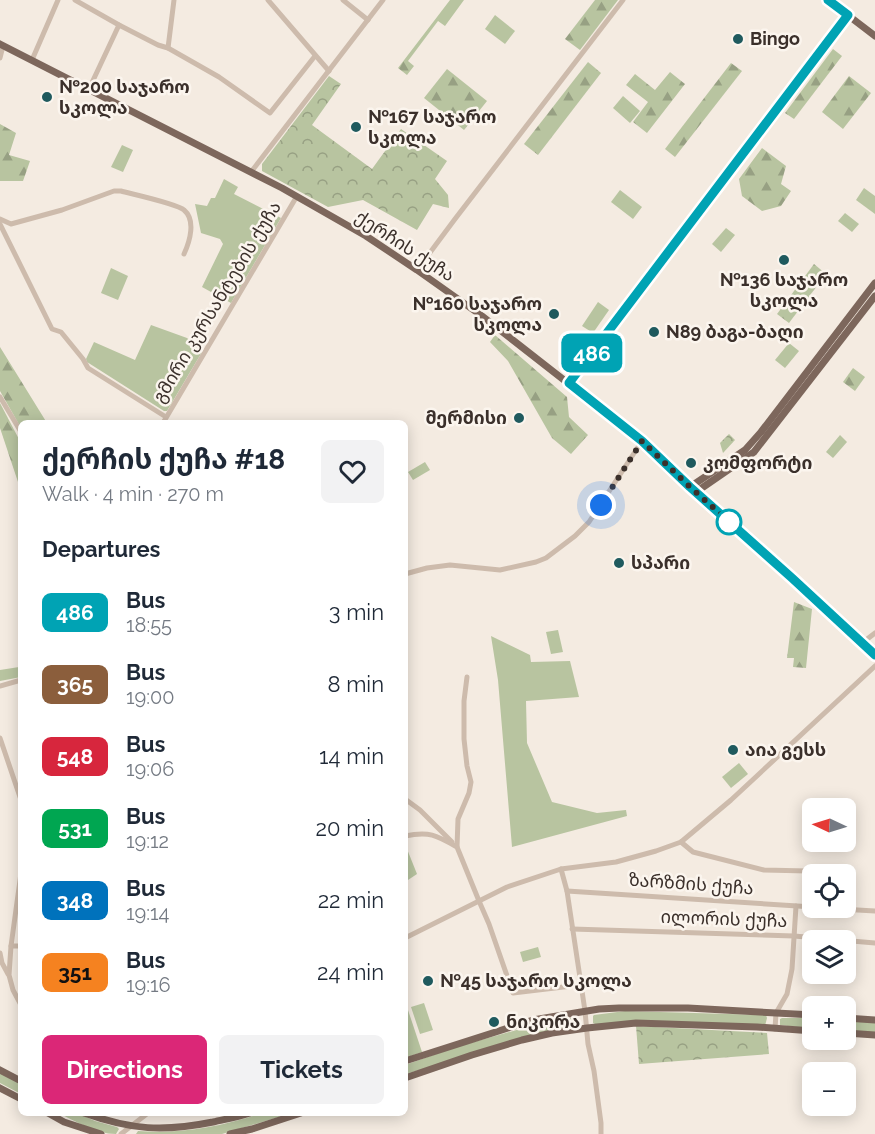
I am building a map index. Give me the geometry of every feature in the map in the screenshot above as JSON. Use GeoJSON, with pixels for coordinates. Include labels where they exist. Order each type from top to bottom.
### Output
{"type":"FeatureCollection","features":[{"type":"Feature","properties":{"kind":"main road"},"geometry":{"type":"LineString","coordinates":[[828,0],[875,36]]}},
{"type":"Feature","properties":{"kind":"main road","name":"ქერჩის ქუჩა"},"geometry":{"type":"LineString","coordinates":[[2,45],[297,196],[366,236],[417,270],[482,316],[642,441],[875,655]]}},
{"type":"Feature","properties":{"kind":"main road"},"geometry":{"type":"LineString","coordinates":[[693,490],[764,434],[873,294],[875,283]]}},
{"type":"Feature","properties":{"kind":"main road"},"geometry":{"type":"LineString","coordinates":[[408,1060],[533,1020],[585,1011],[619,1008],[688,1008],[802,1014]]}},
{"type":"Feature","properties":{"kind":"main road"},"geometry":{"type":"LineString","coordinates":[[856,1019],[875,1020]]}},
{"type":"Feature","properties":{"kind":"main road"},"geometry":{"type":"LineString","coordinates":[[408,1077],[522,1040],[587,1028],[636,1023],[802,1030]]}},
{"type":"Feature","properties":{"kind":"main road"},"geometry":{"type":"LineString","coordinates":[[856,1034],[875,1035]]}},
{"type":"Feature","properties":{"kind":"main road"},"geometry":{"type":"LineString","coordinates":[[0,1070],[18,1080]]}},
{"type":"Feature","properties":{"kind":"main road"},"geometry":{"type":"LineString","coordinates":[[0,1088],[18,1097]]}},
{"type":"Feature","properties":{"kind":"main road"},"geometry":{"type":"LineString","coordinates":[[53,1116],[64,1122],[101,1134]]}},
{"type":"Feature","properties":{"kind":"main road"},"geometry":{"type":"LineString","coordinates":[[93,1116],[134,1128],[163,1129],[201,1125],[236,1116]]}},
{"type":"Feature","properties":{"kind":"main road"},"geometry":{"type":"LineString","coordinates":[[230,1134],[292,1116]]}},
{"type":"Feature","properties":{"kind":"street"},"geometry":{"type":"LineString","coordinates":[[32,60],[58,0]]}},
{"type":"Feature","properties":{"kind":"street"},"geometry":{"type":"LineString","coordinates":[[168,48],[174,0]]}},
{"type":"Feature","properties":{"kind":"street"},"geometry":{"type":"LineString","coordinates":[[268,0],[329,71]]}},
{"type":"Feature","properties":{"kind":"street"},"geometry":{"type":"LineString","coordinates":[[343,0],[368,20]]}},
{"type":"Feature","properties":{"kind":"street"},"geometry":{"type":"LineString","coordinates":[[251,172],[383,0]]}},
{"type":"Feature","properties":{"kind":"street"},"geometry":{"type":"LineString","coordinates":[[417,270],[623,0]]}},
{"type":"Feature","properties":{"kind":"street"},"geometry":{"type":"LineString","coordinates":[[78,1],[219,77],[270,113],[315,56]]}},
{"type":"Feature","properties":{"kind":"street"},"geometry":{"type":"LineString","coordinates":[[569,383],[848,15]]}},
{"type":"Feature","properties":{"kind":"street"},"geometry":{"type":"LineString","coordinates":[[89,89],[119,25]]}},
{"type":"Feature","properties":{"kind":"street"},"geometry":{"type":"LineString","coordinates":[[0,58],[2,45]]}},
{"type":"Feature","properties":{"kind":"street"},"geometry":{"type":"LineString","coordinates":[[0,221],[11,224],[62,210],[114,191],[121,191],[183,208],[190,216],[191,227],[188,247],[184,254]]}},
{"type":"Feature","properties":{"kind":"street","name":"გმირი კურსანტების ქუჩა"},"geometry":{"type":"LineString","coordinates":[[164,420],[297,196]]}},
{"type":"Feature","properties":{"kind":"street"},"geometry":{"type":"LineString","coordinates":[[0,221],[52,329],[61,332],[88,368],[166,417]]}},
{"type":"Feature","properties":{"kind":"street"},"geometry":{"type":"LineString","coordinates":[[6,235],[11,224]]}},
{"type":"Feature","properties":{"kind":"street"},"geometry":{"type":"LineString","coordinates":[[0,397],[18,427]]}},
{"type":"Feature","properties":{"kind":"street"},"geometry":{"type":"LineString","coordinates":[[408,573],[450,565],[500,570],[546,558],[589,522],[642,441]]}},
{"type":"Feature","properties":{"kind":"street"},"geometry":{"type":"LineString","coordinates":[[862,643],[875,633]]}},
{"type":"Feature","properties":{"kind":"street"},"geometry":{"type":"LineString","coordinates":[[408,936],[507,887],[561,869],[616,862],[681,842],[731,800],[875,666]]}},
{"type":"Feature","properties":{"kind":"street"},"geometry":{"type":"LineString","coordinates":[[466,677],[464,739],[471,782],[470,793],[458,819],[457,847],[489,924],[513,993],[580,985]]}},
{"type":"Feature","properties":{"kind":"street"},"geometry":{"type":"LineString","coordinates":[[0,686],[18,681]]}},
{"type":"Feature","properties":{"kind":"street"},"geometry":{"type":"LineString","coordinates":[[0,738],[18,791]]}},
{"type":"Feature","properties":{"kind":"street"},"geometry":{"type":"LineString","coordinates":[[408,801],[457,847]]}},
{"type":"Feature","properties":{"kind":"street"},"geometry":{"type":"LineString","coordinates":[[408,835],[432,834],[457,847]]}},
{"type":"Feature","properties":{"kind":"street"},"geometry":{"type":"LineString","coordinates":[[681,842],[693,852],[764,870],[802,871]]}},
{"type":"Feature","properties":{"kind":"street"},"geometry":{"type":"LineString","coordinates":[[561,869],[567,891],[601,1134]]}},
{"type":"Feature","properties":{"kind":"street","name":"ზარზმის ქუჩა"},"geometry":{"type":"LineString","coordinates":[[567,891],[802,906]]}},
{"type":"Feature","properties":{"kind":"street"},"geometry":{"type":"LineString","coordinates":[[9,975],[18,895]]}},
{"type":"Feature","properties":{"kind":"street"},"geometry":{"type":"LineString","coordinates":[[775,1029],[776,1012],[787,994],[792,969],[796,906]]}},
{"type":"Feature","properties":{"kind":"street"},"geometry":{"type":"LineString","coordinates":[[856,910],[875,911]]}},
{"type":"Feature","properties":{"kind":"street","name":"ილორის ქუჩა"},"geometry":{"type":"LineString","coordinates":[[572,929],[794,936],[875,943]]}},
{"type":"Feature","properties":{"kind":"street"},"geometry":{"type":"LineString","coordinates":[[11,946],[18,946]]}},
{"type":"Feature","properties":{"kind":"street"},"geometry":{"type":"LineString","coordinates":[[0,953],[18,999]]}},
{"type":"Feature","properties":{"kind":"street"},"geometry":{"type":"LineString","coordinates":[[121,1134],[134,1128],[145,1116]]}},
{"type":"Feature","properties":{"kind":"green space"},"geometry":{"type":"Polygon","coordinates":[[[450,0],[464,0],[445,26],[438,21],[408,61],[414,66],[407,75],[398,68],[450,0]]]}},
{"type":"Feature","properties":{"kind":"green space"},"geometry":{"type":"Polygon","coordinates":[[[595,0],[618,0],[580,50],[565,39],[595,0]]]}},
{"type":"Feature","properties":{"kind":"green space"},"geometry":{"type":"Polygon","coordinates":[[[495,15],[515,31],[505,44],[485,29],[495,15]]]}},
{"type":"Feature","properties":{"kind":"green space"},"geometry":{"type":"Polygon","coordinates":[[[833,49],[842,56],[794,119],[785,113],[833,49]]]}},
{"type":"Feature","properties":{"kind":"green space"},"geometry":{"type":"Polygon","coordinates":[[[588,62],[601,73],[538,155],[524,144],[588,62]]]}},
{"type":"Feature","properties":{"kind":"green space"},"geometry":{"type":"Polygon","coordinates":[[[731,63],[742,71],[675,157],[665,149],[731,63]]]}},
{"type":"Feature","properties":{"kind":"green space"},"geometry":{"type":"Polygon","coordinates":[[[447,69],[487,101],[464,130],[424,98],[447,69]]]}},
{"type":"Feature","properties":{"kind":"green space"},"geometry":{"type":"Polygon","coordinates":[[[670,72],[685,84],[647,133],[633,122],[648,102],[626,85],[635,74],[655,90],[670,72]]]}},
{"type":"Feature","properties":{"kind":"green space"},"geometry":{"type":"Polygon","coordinates":[[[329,76],[341,84],[312,125],[372,169],[401,129],[447,161],[435,179],[448,195],[449,208],[433,204],[417,230],[363,200],[328,207],[262,171],[262,164],[329,76]]]}},
{"type":"Feature","properties":{"kind":"green space"},"geometry":{"type":"Polygon","coordinates":[[[849,76],[871,93],[843,129],[822,112],[849,76]]]}},
{"type":"Feature","properties":{"kind":"green space"},"geometry":{"type":"Polygon","coordinates":[[[623,96],[640,111],[630,123],[613,108],[623,96]]]}},
{"type":"Feature","properties":{"kind":"green space"},"geometry":{"type":"Polygon","coordinates":[[[0,124],[16,133],[9,155],[30,161],[23,181],[0,181],[0,124]]]}},
{"type":"Feature","properties":{"kind":"green space"},"geometry":{"type":"Polygon","coordinates":[[[122,145],[133,150],[123,172],[111,167],[122,145]]]}},
{"type":"Feature","properties":{"kind":"green space"},"geometry":{"type":"Polygon","coordinates":[[[762,148],[786,166],[781,184],[791,191],[781,206],[762,211],[742,196],[739,179],[762,148]]]}},
{"type":"Feature","properties":{"kind":"green space"},"geometry":{"type":"Polygon","coordinates":[[[224,179],[238,187],[234,194],[281,218],[231,303],[202,287],[223,244],[220,239],[201,233],[195,204],[207,206],[211,198],[215,198],[224,179]]]}},
{"type":"Feature","properties":{"kind":"green space"},"geometry":{"type":"Polygon","coordinates":[[[864,188],[875,196],[875,214],[856,200],[864,188]]]}},
{"type":"Feature","properties":{"kind":"green space"},"geometry":{"type":"Polygon","coordinates":[[[620,190],[642,207],[633,219],[611,202],[620,190]]]}},
{"type":"Feature","properties":{"kind":"green space"},"geometry":{"type":"Polygon","coordinates":[[[845,213],[859,224],[852,232],[838,221],[845,213]]]}},
{"type":"Feature","properties":{"kind":"green space"},"geometry":{"type":"Polygon","coordinates":[[[726,228],[735,235],[721,252],[712,244],[726,228]]]}},
{"type":"Feature","properties":{"kind":"green space"},"geometry":{"type":"Polygon","coordinates":[[[814,264],[826,274],[789,323],[777,314],[814,264]]]}},
{"type":"Feature","properties":{"kind":"green space"},"geometry":{"type":"Polygon","coordinates":[[[111,268],[128,276],[118,300],[101,293],[111,268]]]}},
{"type":"Feature","properties":{"kind":"green space"},"geometry":{"type":"Polygon","coordinates":[[[598,302],[609,310],[593,333],[582,326],[598,302]]]}},
{"type":"Feature","properties":{"kind":"green space"},"geometry":{"type":"Polygon","coordinates":[[[151,325],[187,338],[202,352],[167,411],[87,362],[86,359],[94,342],[135,360],[151,325]]]}},
{"type":"Feature","properties":{"kind":"green space"},"geometry":{"type":"Polygon","coordinates":[[[495,335],[567,397],[569,417],[588,435],[571,454],[552,438],[508,361],[490,342],[495,335]]]}},
{"type":"Feature","properties":{"kind":"green space"},"geometry":{"type":"Polygon","coordinates":[[[789,343],[799,351],[785,368],[775,360],[789,343]]]}},
{"type":"Feature","properties":{"kind":"green space"},"geometry":{"type":"Polygon","coordinates":[[[0,347],[45,420],[18,420],[18,423],[0,391],[0,347]]]}},
{"type":"Feature","properties":{"kind":"green space"},"geometry":{"type":"Polygon","coordinates":[[[853,368],[865,377],[855,391],[843,382],[853,368]]]}},
{"type":"Feature","properties":{"kind":"green space"},"geometry":{"type":"Polygon","coordinates":[[[0,403],[18,437],[18,482],[0,428],[0,403]]]}},
{"type":"Feature","properties":{"kind":"green space"},"geometry":{"type":"Polygon","coordinates":[[[729,434],[735,440],[723,453],[720,443],[729,434]]]}},
{"type":"Feature","properties":{"kind":"green space"},"geometry":{"type":"Polygon","coordinates":[[[840,435],[847,442],[833,458],[826,452],[840,435]]]}},
{"type":"Feature","properties":{"kind":"green space"},"geometry":{"type":"Polygon","coordinates":[[[425,462],[430,470],[413,480],[408,472],[425,462]]]}},
{"type":"Feature","properties":{"kind":"green space"},"geometry":{"type":"Polygon","coordinates":[[[794,602],[812,609],[806,668],[793,667],[794,658],[787,658],[794,602]]]}},
{"type":"Feature","properties":{"kind":"green space"},"geometry":{"type":"Polygon","coordinates":[[[558,630],[563,652],[551,654],[546,632],[558,630]]]}},
{"type":"Feature","properties":{"kind":"green space"},"geometry":{"type":"Polygon","coordinates":[[[491,636],[530,655],[531,662],[570,661],[579,697],[526,701],[527,743],[552,802],[597,813],[626,810],[627,816],[512,847],[498,680],[491,636]]]}},
{"type":"Feature","properties":{"kind":"green space"},"geometry":{"type":"Polygon","coordinates":[[[18,667],[18,678],[0,681],[0,670],[18,667]]]}},
{"type":"Feature","properties":{"kind":"green space"},"geometry":{"type":"Polygon","coordinates":[[[739,763],[748,774],[731,788],[722,777],[739,763]]]}},
{"type":"Feature","properties":{"kind":"green space"},"geometry":{"type":"Polygon","coordinates":[[[408,852],[417,874],[408,880],[408,852]]]}},
{"type":"Feature","properties":{"kind":"green space"},"geometry":{"type":"Polygon","coordinates":[[[538,947],[541,957],[523,962],[520,952],[538,947]]]}},
{"type":"Feature","properties":{"kind":"green space"},"geometry":{"type":"Polygon","coordinates":[[[424,1003],[433,1030],[420,1034],[411,1007],[424,1003]]]}},
{"type":"Feature","properties":{"kind":"green space"},"geometry":{"type":"Polygon","coordinates":[[[408,1010],[422,1052],[408,1057],[408,1010]]]}},
{"type":"Feature","properties":{"kind":"green space"},"geometry":{"type":"Polygon","coordinates":[[[625,1011],[766,1015],[767,1018],[765,1026],[593,1023],[594,1015],[625,1011]]]}},
{"type":"Feature","properties":{"kind":"green space"},"geometry":{"type":"Polygon","coordinates":[[[576,1017],[578,1025],[408,1073],[408,1064],[453,1048],[520,1029],[576,1017]]]}},
{"type":"Feature","properties":{"kind":"green space"},"geometry":{"type":"Polygon","coordinates":[[[802,1018],[802,1028],[780,1025],[780,1019],[802,1018]]]}},
{"type":"Feature","properties":{"kind":"green space"},"geometry":{"type":"Polygon","coordinates":[[[856,1021],[875,1022],[875,1033],[856,1032],[856,1021]]]}},
{"type":"Feature","properties":{"kind":"green space"},"geometry":{"type":"Polygon","coordinates":[[[636,1026],[767,1033],[769,1054],[639,1064],[636,1026]]]}},
{"type":"Feature","properties":{"kind":"green space"},"geometry":{"type":"Polygon","coordinates":[[[0,1073],[18,1082],[18,1092],[0,1083],[0,1073]]]}},
{"type":"Feature","properties":{"kind":"green space"},"geometry":{"type":"Polygon","coordinates":[[[64,1116],[84,1116],[119,1129],[116,1134],[101,1132],[64,1116]]]}},
{"type":"Feature","properties":{"kind":"green space"},"geometry":{"type":"Polygon","coordinates":[[[252,1116],[282,1116],[222,1134],[136,1134],[138,1131],[201,1128],[252,1116]]]}},
{"type":"Feature","properties":{"kind":"bus line","name":"486"},"geometry":{"type":"LineString","coordinates":[[828,0],[848,15],[569,383],[642,441],[875,655]]}},
{"type":"Feature","properties":{"kind":"place","name":"Bingo"},"geometry":{"type":"Point","coordinates":[738,39]}},
{"type":"Feature","properties":{"kind":"place","name":"№200 საჯარო სკოლა"},"geometry":{"type":"Point","coordinates":[47,97]}},
{"type":"Feature","properties":{"kind":"place","name":"№167 საჯარო სკოლა"},"geometry":{"type":"Point","coordinates":[356,127]}},
{"type":"Feature","properties":{"kind":"place","name":"№136 საჯარო სკოლა"},"geometry":{"type":"Point","coordinates":[784,260]}},
{"type":"Feature","properties":{"kind":"place","name":"№160 საჯარო სკოლა"},"geometry":{"type":"Point","coordinates":[554,314]}},
{"type":"Feature","properties":{"kind":"place","name":"N89 ბაგა-ბაღი"},"geometry":{"type":"Point","coordinates":[654,332]}},
{"type":"Feature","properties":{"kind":"place","name":"მერმისი"},"geometry":{"type":"Point","coordinates":[519,418]}},
{"type":"Feature","properties":{"kind":"place","name":"კომფორტი"},"geometry":{"type":"Point","coordinates":[691,463]}},
{"type":"Feature","properties":{"kind":"place","name":"სპარი"},"geometry":{"type":"Point","coordinates":[619,563]}},
{"type":"Feature","properties":{"kind":"place","name":"აია გესს"},"geometry":{"type":"Point","coordinates":[733,750]}},
{"type":"Feature","properties":{"kind":"place","name":"№45 საჯარო სკოლა"},"geometry":{"type":"Point","coordinates":[428,981]}},
{"type":"Feature","properties":{"kind":"place","name":"ნიკორა"},"geometry":{"type":"Point","coordinates":[494,1022]}},
{"type":"Feature","properties":{"kind":"route"},"geometry":{"type":"LineString","coordinates":[[601,505],[642,441],[733,525],[729,522]]}}]}
